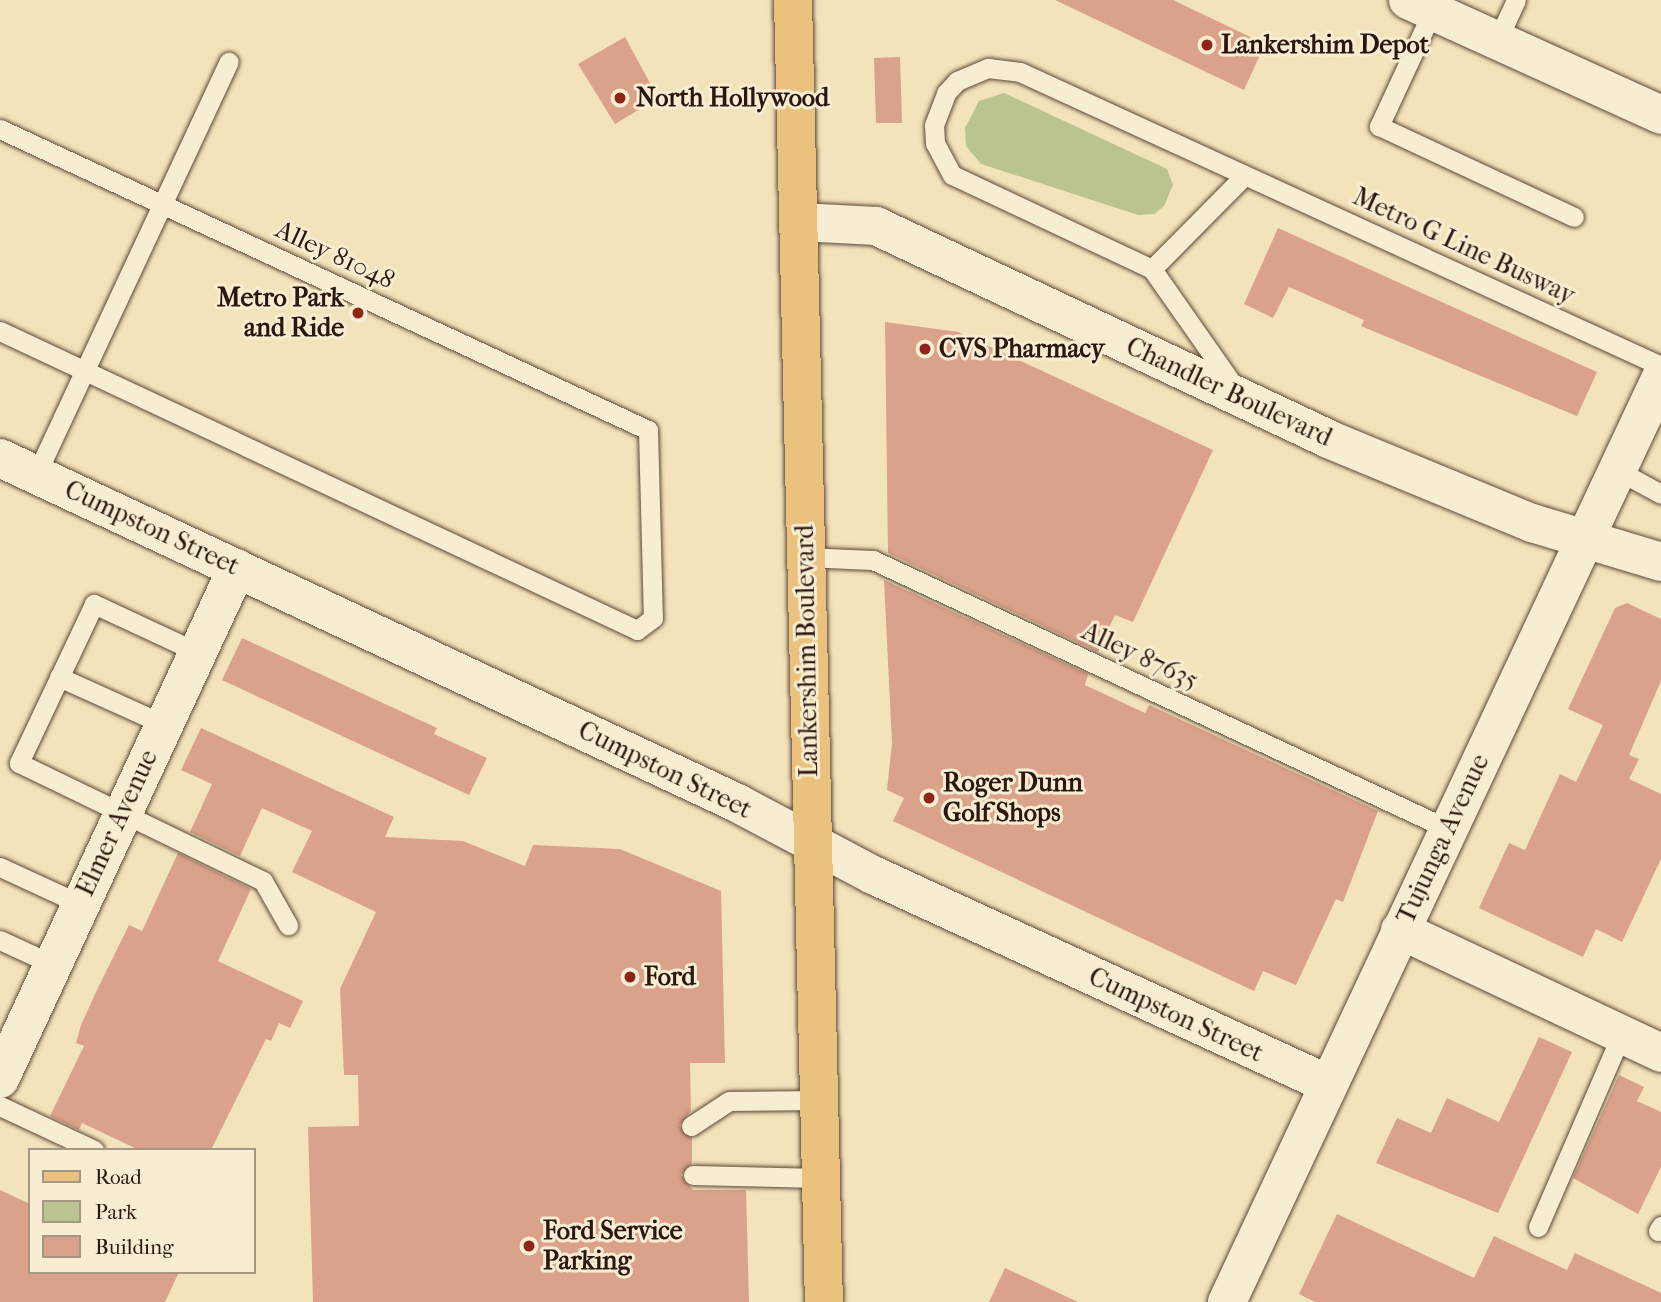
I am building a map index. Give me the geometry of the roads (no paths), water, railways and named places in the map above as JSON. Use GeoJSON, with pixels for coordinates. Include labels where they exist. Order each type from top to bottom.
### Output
{"type":"FeatureCollection","features":[{"type":"Feature","properties":{"kind":"main road","name":"Lankershim Boulevard"},"geometry":{"type":"LineString","coordinates":[[793,0],[800,222],[804,557],[824,1302]]}},
{"type":"Feature","properties":{"kind":"street"},"geometry":{"type":"LineString","coordinates":[[1416,3],[1661,115]]}},
{"type":"Feature","properties":{"kind":"street","name":"Chandler Boulevard"},"geometry":{"type":"LineString","coordinates":[[800,222],[876,226],[1246,403],[1532,523],[1586,536],[1661,562]]}},
{"type":"Feature","properties":{"kind":"street","name":"Tujunga Avenue"},"geometry":{"type":"LineString","coordinates":[[1227,1302],[1661,377]]}},
{"type":"Feature","properties":{"kind":"street","name":"Cumpston Street"},"geometry":{"type":"LineString","coordinates":[[0,458],[737,803],[811,844],[1328,1084]]}},
{"type":"Feature","properties":{"kind":"street","name":"Elmer Avenue"},"geometry":{"type":"LineString","coordinates":[[0,1079],[237,568]]}},
{"type":"Feature","properties":{"kind":"street"},"geometry":{"type":"LineString","coordinates":[[1400,930],[1661,1053]]}},
{"type":"Feature","properties":{"kind":"lane"},"geometry":{"type":"LineString","coordinates":[[1497,41],[1516,0]]}},
{"type":"Feature","properties":{"kind":"lane"},"geometry":{"type":"LineString","coordinates":[[1416,3],[1379,126],[1574,217]]}},
{"type":"Feature","properties":{"kind":"lane"},"geometry":{"type":"LineString","coordinates":[[36,475],[229,62]]}},
{"type":"Feature","properties":{"kind":"lane","name":"Metro G Line Busway"},"geometry":{"type":"LineString","coordinates":[[1152,270],[1107,251],[952,175],[940,160],[934,125],[946,93],[957,81],[988,68],[1020,72],[1661,366]]}},
{"type":"Feature","properties":{"kind":"lane","name":"Alley 81048"},"geometry":{"type":"LineString","coordinates":[[0,129],[648,430],[653,618],[637,630],[86,370]]}},
{"type":"Feature","properties":{"kind":"lane"},"geometry":{"type":"LineString","coordinates":[[1244,176],[1152,270],[1246,403]]}},
{"type":"Feature","properties":{"kind":"lane"},"geometry":{"type":"LineString","coordinates":[[0,331],[86,370]]}},
{"type":"Feature","properties":{"kind":"lane"},"geometry":{"type":"LineString","coordinates":[[1617,470],[1661,494]]}},
{"type":"Feature","properties":{"kind":"lane","name":"Alley 87635"},"geometry":{"type":"LineString","coordinates":[[804,557],[873,560],[1448,829]]}},
{"type":"Feature","properties":{"kind":"lane"},"geometry":{"type":"LineString","coordinates":[[197,652],[94,604],[19,763],[263,881],[288,925]]}},
{"type":"Feature","properties":{"kind":"lane"},"geometry":{"type":"LineString","coordinates":[[59,677],[163,724]]}},
{"type":"Feature","properties":{"kind":"lane"},"geometry":{"type":"LineString","coordinates":[[0,867],[80,904]]}},
{"type":"Feature","properties":{"kind":"lane"},"geometry":{"type":"LineString","coordinates":[[0,940],[52,964]]}},
{"type":"Feature","properties":{"kind":"lane"},"geometry":{"type":"LineString","coordinates":[[1538,1227],[1621,1035]]}},
{"type":"Feature","properties":{"kind":"lane"},"geometry":{"type":"LineString","coordinates":[[691,1126],[729,1101],[818,1100]]}},
{"type":"Feature","properties":{"kind":"lane"},"geometry":{"type":"LineString","coordinates":[[0,1106],[90,1148]]}},
{"type":"Feature","properties":{"kind":"lane"},"geometry":{"type":"LineString","coordinates":[[693,1175],[821,1178]]}},
{"type":"Feature","properties":{"kind":"place","name":"Lankershim Depot"},"geometry":{"type":"Point","coordinates":[1207,45]}},
{"type":"Feature","properties":{"kind":"place","name":"North Hollywood"},"geometry":{"type":"Point","coordinates":[620,98]}},
{"type":"Feature","properties":{"kind":"place","name":"Metro Park and Ride"},"geometry":{"type":"Point","coordinates":[358,313]}},
{"type":"Feature","properties":{"kind":"place","name":"CVS Pharmacy"},"geometry":{"type":"Point","coordinates":[925,349]}},
{"type":"Feature","properties":{"kind":"place","name":"Roger Dunn Golf Shops"},"geometry":{"type":"Point","coordinates":[929,798]}},
{"type":"Feature","properties":{"kind":"place","name":"Ford"},"geometry":{"type":"Point","coordinates":[630,977]}},
{"type":"Feature","properties":{"kind":"place","name":"Ford Service Parking"},"geometry":{"type":"Point","coordinates":[529,1246]}}]}
